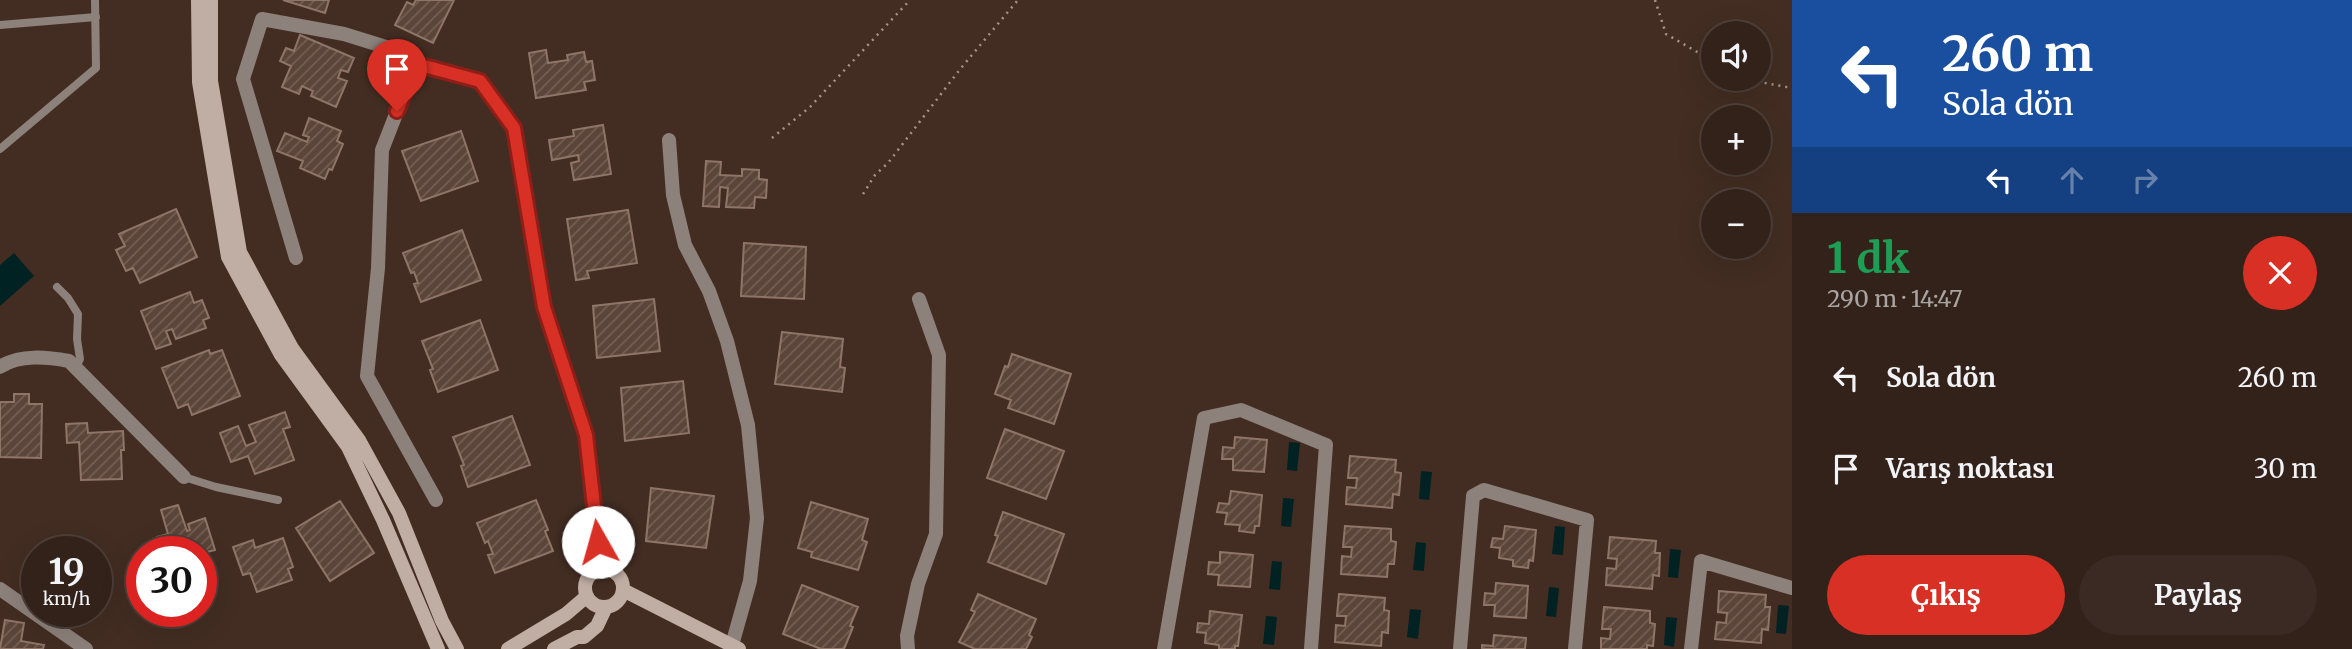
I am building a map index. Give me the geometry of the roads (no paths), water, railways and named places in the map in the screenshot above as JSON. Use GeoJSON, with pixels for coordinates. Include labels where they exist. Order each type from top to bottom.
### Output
{"type":"FeatureCollection","features":[{"type":"Feature","properties":{"kind":"main road"},"geometry":{"type":"LineString","coordinates":[[198,0],[198,82],[228,257],[281,355],[348,447],[383,520],[438,649]]}},
{"type":"Feature","properties":{"kind":"main road"},"geometry":{"type":"LineString","coordinates":[[211,0],[211,81],[240,252],[292,348],[359,440],[398,513],[442,621],[457,649]]}},
{"type":"Feature","properties":{"kind":"main road"},"geometry":{"type":"LineString","coordinates":[[601,569],[614,572],[620,578],[623,590],[618,601],[606,607],[596,606],[587,596],[586,581],[601,569]]}},
{"type":"Feature","properties":{"kind":"main road"},"geometry":{"type":"LineString","coordinates":[[623,590],[736,647]]}},
{"type":"Feature","properties":{"kind":"main road"},"geometry":{"type":"LineString","coordinates":[[508,649],[566,614],[587,596]]}},
{"type":"Feature","properties":{"kind":"main road"},"geometry":{"type":"LineString","coordinates":[[573,649],[597,626],[606,607]]}},
{"type":"Feature","properties":{"kind":"main road"},"geometry":{"type":"LineString","coordinates":[[554,649],[577,637],[584,637]]}},
{"type":"Feature","properties":{"kind":"street"},"geometry":{"type":"LineString","coordinates":[[296,258],[243,79],[262,19],[365,40],[424,66],[480,81],[514,128],[544,307],[586,435],[601,569]]}},
{"type":"Feature","properties":{"kind":"street"},"geometry":{"type":"LineString","coordinates":[[424,66],[405,92],[382,150],[377,268],[367,376],[436,500]]}},
{"type":"Feature","properties":{"kind":"street"},"geometry":{"type":"LineString","coordinates":[[669,140],[673,195],[685,245],[709,291],[727,341],[748,425],[757,518],[750,581],[736,647]]}},
{"type":"Feature","properties":{"kind":"street"},"geometry":{"type":"LineString","coordinates":[[908,649],[907,636],[918,584],[936,534],[939,355],[919,299]]}},
{"type":"Feature","properties":{"kind":"street"},"geometry":{"type":"LineString","coordinates":[[0,367],[11,360],[49,357],[69,361],[184,477]]}},
{"type":"Feature","properties":{"kind":"street"},"geometry":{"type":"LineString","coordinates":[[1164,649],[1204,418],[1241,410],[1326,445],[1311,649]]}},
{"type":"Feature","properties":{"kind":"street"},"geometry":{"type":"LineString","coordinates":[[1460,649],[1473,496],[1484,490],[1587,520],[1575,649]]}},
{"type":"Feature","properties":{"kind":"street"},"geometry":{"type":"LineString","coordinates":[[1691,649],[1701,561],[1792,588]]}},
{"type":"Feature","properties":{"kind":"street"},"geometry":{"type":"LineString","coordinates":[[0,589],[86,649]]}},
{"type":"Feature","properties":{"kind":"lane"},"geometry":{"type":"LineString","coordinates":[[0,149],[96,68],[95,0]]}},
{"type":"Feature","properties":{"kind":"lane"},"geometry":{"type":"LineString","coordinates":[[0,25],[96,17]]}},
{"type":"Feature","properties":{"kind":"lane"},"geometry":{"type":"LineString","coordinates":[[57,288],[68,298],[78,314],[77,339],[80,359],[76,367]]}},
{"type":"Feature","properties":{"kind":"lane"},"geometry":{"type":"LineString","coordinates":[[184,477],[216,487],[278,500]]}},
{"type":"Feature","properties":{"kind":"water"},"geometry":{"type":"Polygon","coordinates":[[[14,253],[34,276],[0,306],[0,265],[14,253]]]}},
{"type":"Feature","properties":{"kind":"water"},"geometry":{"type":"Polygon","coordinates":[[[1289,442],[1300,443],[1297,471],[1287,470],[1289,442]]]}},
{"type":"Feature","properties":{"kind":"water"},"geometry":{"type":"Polygon","coordinates":[[[1421,471],[1432,472],[1429,500],[1419,499],[1421,471]]]}},
{"type":"Feature","properties":{"kind":"water"},"geometry":{"type":"Polygon","coordinates":[[[1283,498],[1294,499],[1291,527],[1281,526],[1283,498]]]}},
{"type":"Feature","properties":{"kind":"water"},"geometry":{"type":"Polygon","coordinates":[[[1555,526],[1565,527],[1563,555],[1552,554],[1555,526]]]}},
{"type":"Feature","properties":{"kind":"water"},"geometry":{"type":"Polygon","coordinates":[[[1416,542],[1426,543],[1424,571],[1413,570],[1416,542]]]}},
{"type":"Feature","properties":{"kind":"water"},"geometry":{"type":"Polygon","coordinates":[[[1670,549],[1681,550],[1678,578],[1668,577],[1670,549]]]}},
{"type":"Feature","properties":{"kind":"water"},"geometry":{"type":"Polygon","coordinates":[[[1272,561],[1282,562],[1280,590],[1269,589],[1272,561]]]}},
{"type":"Feature","properties":{"kind":"water"},"geometry":{"type":"Polygon","coordinates":[[[1549,587],[1559,588],[1556,617],[1546,616],[1549,587]]]}},
{"type":"Feature","properties":{"kind":"water"},"geometry":{"type":"Polygon","coordinates":[[[1778,605],[1789,606],[1786,634],[1776,633],[1778,605]]]}},
{"type":"Feature","properties":{"kind":"water"},"geometry":{"type":"Polygon","coordinates":[[[1410,609],[1421,610],[1418,639],[1407,637],[1410,609]]]}},
{"type":"Feature","properties":{"kind":"water"},"geometry":{"type":"Polygon","coordinates":[[[1266,616],[1277,617],[1274,645],[1263,644],[1266,616]]]}},
{"type":"Feature","properties":{"kind":"water"},"geometry":{"type":"Polygon","coordinates":[[[1666,617],[1677,618],[1674,647],[1664,645],[1666,617]]]}}]}
